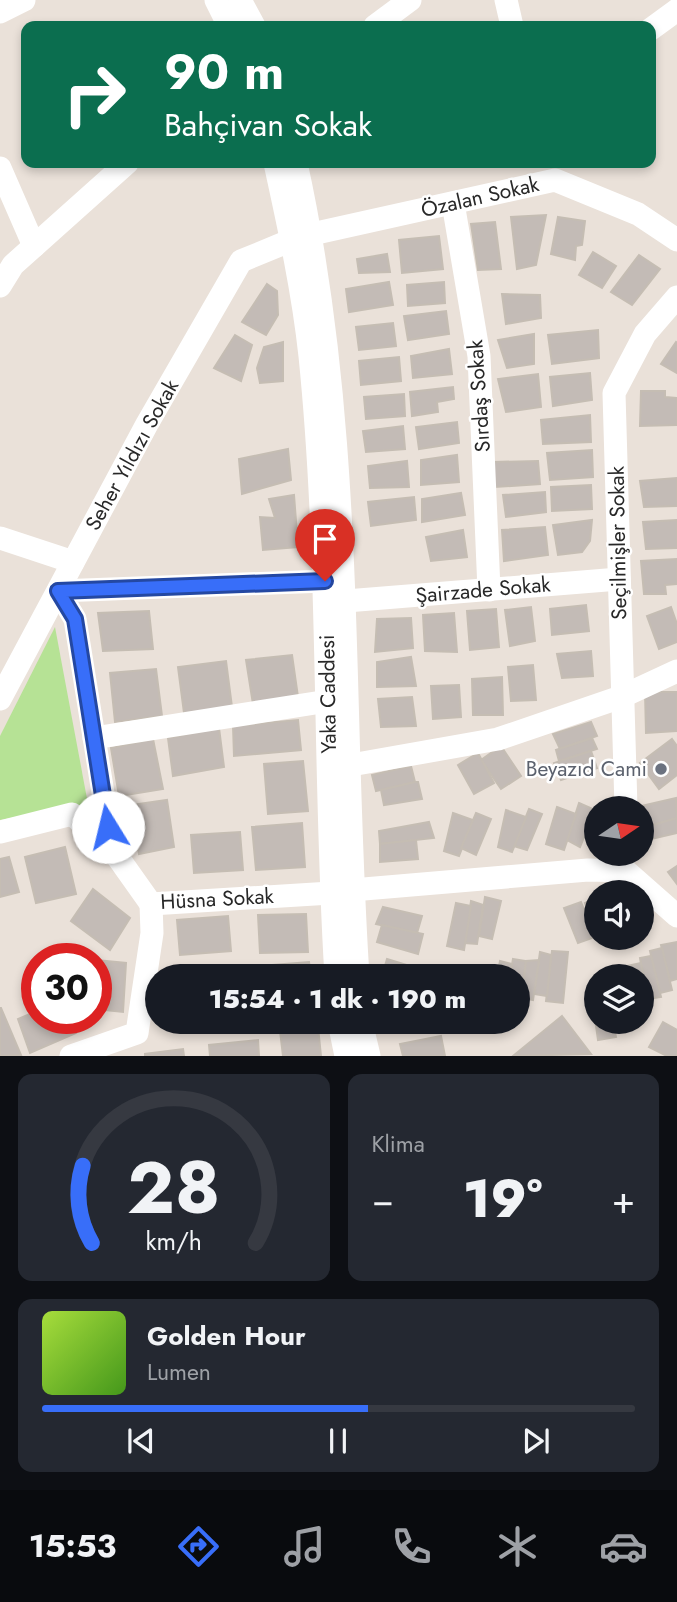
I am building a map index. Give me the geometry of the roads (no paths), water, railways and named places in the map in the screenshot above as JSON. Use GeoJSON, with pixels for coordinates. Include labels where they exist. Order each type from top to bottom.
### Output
{"type":"FeatureCollection","features":[{"type":"Feature","properties":{"kind":"street"},"geometry":{"type":"LineString","coordinates":[[0,12],[23,0]]}},
{"type":"Feature","properties":{"kind":"street"},"geometry":{"type":"LineString","coordinates":[[216,0],[226,21]]}},
{"type":"Feature","properties":{"kind":"street"},"geometry":{"type":"LineString","coordinates":[[240,0],[251,21]]}},
{"type":"Feature","properties":{"kind":"street"},"geometry":{"type":"LineString","coordinates":[[382,21],[410,0]]}},
{"type":"Feature","properties":{"kind":"street"},"geometry":{"type":"LineString","coordinates":[[506,0],[511,21]]}},
{"type":"Feature","properties":{"kind":"street"},"geometry":{"type":"LineString","coordinates":[[656,25],[677,9]]}},
{"type":"Feature","properties":{"kind":"street"},"geometry":{"type":"LineString","coordinates":[[0,168],[34,246]]}},
{"type":"Feature","properties":{"kind":"street"},"geometry":{"type":"LineString","coordinates":[[0,286],[13,265],[121,168]]}},
{"type":"Feature","properties":{"kind":"street","name":"Yaka Caddesi"},"geometry":{"type":"LineString","coordinates":[[277,168],[302,237],[330,361],[346,601],[351,765],[337,964]]}},
{"type":"Feature","properties":{"kind":"street","name":"Yaka Caddesi"},"geometry":{"type":"LineString","coordinates":[[296,168],[325,581],[328,701],[342,891],[356,964]]}},
{"type":"Feature","properties":{"kind":"street","name":"Özalan Sokak"},"geometry":{"type":"LineString","coordinates":[[302,237],[453,203],[552,171],[638,214],[677,240]]}},
{"type":"Feature","properties":{"kind":"street","name":"Sırdaş Sokak"},"geometry":{"type":"LineString","coordinates":[[453,203],[479,356],[489,590]]}},
{"type":"Feature","properties":{"kind":"street","name":"Seher Yıldızı Sokak"},"geometry":{"type":"LineString","coordinates":[[0,699],[241,261],[302,237]]}},
{"type":"Feature","properties":{"kind":"street","name":"Seçilmişler Sokak"},"geometry":{"type":"LineString","coordinates":[[625,796],[614,393],[645,334],[677,297]]}},
{"type":"Feature","properties":{"kind":"street"},"geometry":{"type":"LineString","coordinates":[[0,538],[73,562]]}},
{"type":"Feature","properties":{"kind":"street","name":"Şairzade Sokak"},"geometry":{"type":"LineString","coordinates":[[346,601],[619,579]]}},
{"type":"Feature","properties":{"kind":"street"},"geometry":{"type":"LineString","coordinates":[[58,591],[325,581]]}},
{"type":"Feature","properties":{"kind":"street","name":"Hüsna Sokak"},"geometry":{"type":"LineString","coordinates":[[58,591],[75,619],[111,849],[151,904],[342,891],[610,866]]}},
{"type":"Feature","properties":{"kind":"street"},"geometry":{"type":"LineString","coordinates":[[351,765],[498,739],[621,697],[677,671]]}},
{"type":"Feature","properties":{"kind":"street"},"geometry":{"type":"LineString","coordinates":[[94,738],[328,701]]}},
{"type":"Feature","properties":{"kind":"street"},"geometry":{"type":"LineString","coordinates":[[0,832],[72,814],[111,849]]}},
{"type":"Feature","properties":{"kind":"street"},"geometry":{"type":"LineString","coordinates":[[629,866],[677,916]]}},
{"type":"Feature","properties":{"kind":"street"},"geometry":{"type":"LineString","coordinates":[[71,1056],[111,1049],[137,1033],[152,933],[151,904]]}},
{"type":"Feature","properties":{"kind":"street"},"geometry":{"type":"LineString","coordinates":[[342,1034],[346,1056]]}},
{"type":"Feature","properties":{"kind":"street"},"geometry":{"type":"LineString","coordinates":[[364,1034],[369,1056]]}},
{"type":"Feature","properties":{"kind":"place","name":"Beyazıd Cami"},"geometry":{"type":"Point","coordinates":[661,769]}}]}
